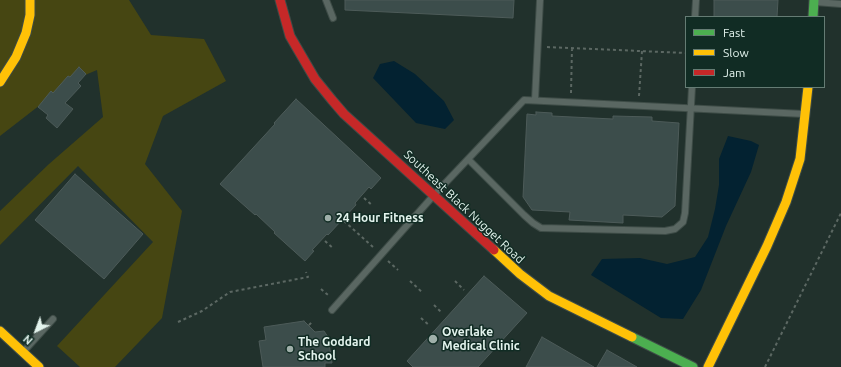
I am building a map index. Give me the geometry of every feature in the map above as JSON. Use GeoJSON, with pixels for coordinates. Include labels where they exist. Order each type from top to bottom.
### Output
{"type":"FeatureCollection","features":[{"type":"Feature","properties":{"kind":"street"},"geometry":{"type":"LineString","coordinates":[[0,82],[16,57],[26,33],[30,16],[30,0]]}},
{"type":"Feature","properties":{"kind":"street","name":"Southeast Black Nugget Road"},"geometry":{"type":"LineString","coordinates":[[280,0],[290,36],[300,55],[315,79],[344,114],[511,266],[540,289],[563,303],[694,367]]}},
{"type":"Feature","properties":{"kind":"street"},"geometry":{"type":"LineString","coordinates":[[813,16],[814,1]]}},
{"type":"Feature","properties":{"kind":"street"},"geometry":{"type":"LineString","coordinates":[[708,367],[767,246],[786,202],[800,159],[808,88]]}},
{"type":"Feature","properties":{"kind":"street"},"geometry":{"type":"LineString","coordinates":[[0,331],[39,367]]}},
{"type":"Feature","properties":{"kind":"lane"},"geometry":{"type":"LineString","coordinates":[[326,0],[333,18]]}},
{"type":"Feature","properties":{"kind":"lane"},"geometry":{"type":"LineString","coordinates":[[535,100],[540,0]]}},
{"type":"Feature","properties":{"kind":"lane"},"geometry":{"type":"LineString","coordinates":[[695,16],[696,0]]}},
{"type":"Feature","properties":{"kind":"lane"},"geometry":{"type":"LineString","coordinates":[[814,1],[841,4]]}},
{"type":"Feature","properties":{"kind":"lane"},"geometry":{"type":"LineString","coordinates":[[468,159],[524,215],[541,228],[665,231],[675,229],[683,222],[685,213],[692,88]]}},
{"type":"Feature","properties":{"kind":"lane"},"geometry":{"type":"LineString","coordinates":[[332,310],[434,195],[524,100],[806,114]]}},
{"type":"Feature","properties":{"kind":"lane"},"geometry":{"type":"LineString","coordinates":[[23,352],[53,319]]}},
{"type":"Feature","properties":{"kind":"path"},"geometry":{"type":"LineString","coordinates":[[538,46],[685,53]]}},
{"type":"Feature","properties":{"kind":"path"},"geometry":{"type":"LineString","coordinates":[[570,102],[572,48]]}},
{"type":"Feature","properties":{"kind":"path"},"geometry":{"type":"LineString","coordinates":[[638,105],[642,51]]}},
{"type":"Feature","properties":{"kind":"path"},"geometry":{"type":"LineString","coordinates":[[364,198],[373,206]]}},
{"type":"Feature","properties":{"kind":"path"},"geometry":{"type":"LineString","coordinates":[[765,367],[841,213]]}},
{"type":"Feature","properties":{"kind":"path"},"geometry":{"type":"LineString","coordinates":[[344,221],[374,248]]}},
{"type":"Feature","properties":{"kind":"path"},"geometry":{"type":"LineString","coordinates":[[325,241],[334,249]]}},
{"type":"Feature","properties":{"kind":"path"},"geometry":{"type":"LineString","coordinates":[[387,260],[398,270]]}},
{"type":"Feature","properties":{"kind":"path"},"geometry":{"type":"LineString","coordinates":[[178,322],[196,314],[230,292],[308,277],[306,272]]}},
{"type":"Feature","properties":{"kind":"path"},"geometry":{"type":"LineString","coordinates":[[410,281],[423,293]]}},
{"type":"Feature","properties":{"kind":"path"},"geometry":{"type":"LineString","coordinates":[[455,281],[464,290]]}},
{"type":"Feature","properties":{"kind":"path"},"geometry":{"type":"LineString","coordinates":[[321,289],[328,295]]}},
{"type":"Feature","properties":{"kind":"path"},"geometry":{"type":"LineString","coordinates":[[434,305],[442,313]]}},
{"type":"Feature","properties":{"kind":"path"},"geometry":{"type":"LineString","coordinates":[[421,318],[430,326]]}},
{"type":"Feature","properties":{"kind":"path"},"geometry":{"type":"LineString","coordinates":[[308,325],[312,322]]}},
{"type":"Feature","properties":{"kind":"shaded area"},"geometry":{"type":"Polygon","coordinates":[[[0,0],[129,0],[151,35],[204,39],[226,81],[163,116],[145,164],[182,211],[162,318],[115,367],[80,367],[57,346],[153,242],[78,166],[0,245],[0,211],[49,164],[103,117],[97,70],[71,81],[0,136],[0,0]]]}},
{"type":"Feature","properties":{"kind":"water"},"geometry":{"type":"Polygon","coordinates":[[[394,61],[415,74],[444,101],[454,120],[445,129],[416,123],[373,78],[380,64],[394,61]]]}},
{"type":"Feature","properties":{"kind":"water"},"geometry":{"type":"Polygon","coordinates":[[[728,136],[751,141],[759,145],[751,172],[726,226],[701,290],[683,319],[661,318],[591,275],[602,259],[640,258],[667,264],[695,257],[708,237],[719,185],[719,159],[728,136]]]}},
{"type":"Feature","properties":{"kind":"building"},"geometry":{"type":"Polygon","coordinates":[[[345,0],[514,0],[513,18],[345,10],[345,0]]]}},
{"type":"Feature","properties":{"kind":"building"},"geometry":{"type":"Polygon","coordinates":[[[714,0],[778,0],[777,16],[714,16],[714,0]]]}},
{"type":"Feature","properties":{"kind":"building"},"geometry":{"type":"Polygon","coordinates":[[[79,67],[86,74],[78,83],[81,86],[65,103],[73,109],[57,128],[46,118],[48,115],[38,107],[51,91],[53,93],[68,76],[70,77],[79,67]]]}},
{"type":"Feature","properties":{"kind":"building"},"geometry":{"type":"Polygon","coordinates":[[[296,99],[381,178],[371,189],[369,187],[355,203],[356,205],[312,250],[314,251],[305,261],[274,233],[275,232],[256,214],[255,215],[220,184],[296,99]]]}},
{"type":"Feature","properties":{"kind":"building"},"geometry":{"type":"Polygon","coordinates":[[[536,112],[552,113],[552,116],[613,119],[613,116],[652,117],[652,121],[679,123],[675,206],[662,217],[623,215],[623,223],[569,220],[570,212],[532,210],[523,197],[527,114],[536,115],[536,112]]]}},
{"type":"Feature","properties":{"kind":"building"},"geometry":{"type":"Polygon","coordinates":[[[75,174],[143,234],[104,279],[35,220],[75,174]]]}},
{"type":"Feature","properties":{"kind":"building"},"geometry":{"type":"Polygon","coordinates":[[[484,276],[527,313],[478,367],[413,367],[407,361],[484,276]]]}},
{"type":"Feature","properties":{"kind":"building"},"geometry":{"type":"Polygon","coordinates":[[[304,321],[315,332],[324,331],[328,337],[332,363],[325,363],[325,367],[263,367],[259,341],[266,340],[264,327],[304,321]]]}},
{"type":"Feature","properties":{"kind":"building"},"geometry":{"type":"Polygon","coordinates":[[[542,337],[594,367],[526,367],[542,337]]]}},
{"type":"Feature","properties":{"kind":"building"},"geometry":{"type":"Polygon","coordinates":[[[607,350],[637,367],[597,367],[607,350]]]}},
{"type":"Feature","properties":{"kind":"traffic: fast"},"geometry":{"type":"LineString","coordinates":[[813,16],[814,0]]}},
{"type":"Feature","properties":{"kind":"traffic: fast"},"geometry":{"type":"LineString","coordinates":[[632,337],[693,367]]}},
{"type":"Feature","properties":{"kind":"traffic: slow"},"geometry":{"type":"LineString","coordinates":[[0,82],[16,57],[26,33],[30,15],[30,0]]}},
{"type":"Feature","properties":{"kind":"traffic: slow"},"geometry":{"type":"LineString","coordinates":[[708,367],[767,246],[786,202],[800,159],[808,88]]}},
{"type":"Feature","properties":{"kind":"traffic: slow"},"geometry":{"type":"LineString","coordinates":[[494,250],[520,274],[549,296],[632,337]]}},
{"type":"Feature","properties":{"kind":"traffic: slow"},"geometry":{"type":"LineString","coordinates":[[0,331],[39,367]]}},
{"type":"Feature","properties":{"kind":"traffic: jam"},"geometry":{"type":"LineString","coordinates":[[280,0],[290,36],[315,79],[332,100],[344,114],[494,250]]}},
{"type":"Feature","properties":{"kind":"place","name":"24 Hour Fitness"},"geometry":{"type":"Point","coordinates":[328,218]}},
{"type":"Feature","properties":{"kind":"place","name":"Overlake Medical Clinic"},"geometry":{"type":"Point","coordinates":[433,339]}},
{"type":"Feature","properties":{"kind":"place","name":"The Goddard School"},"geometry":{"type":"Point","coordinates":[290,349]}}]}
